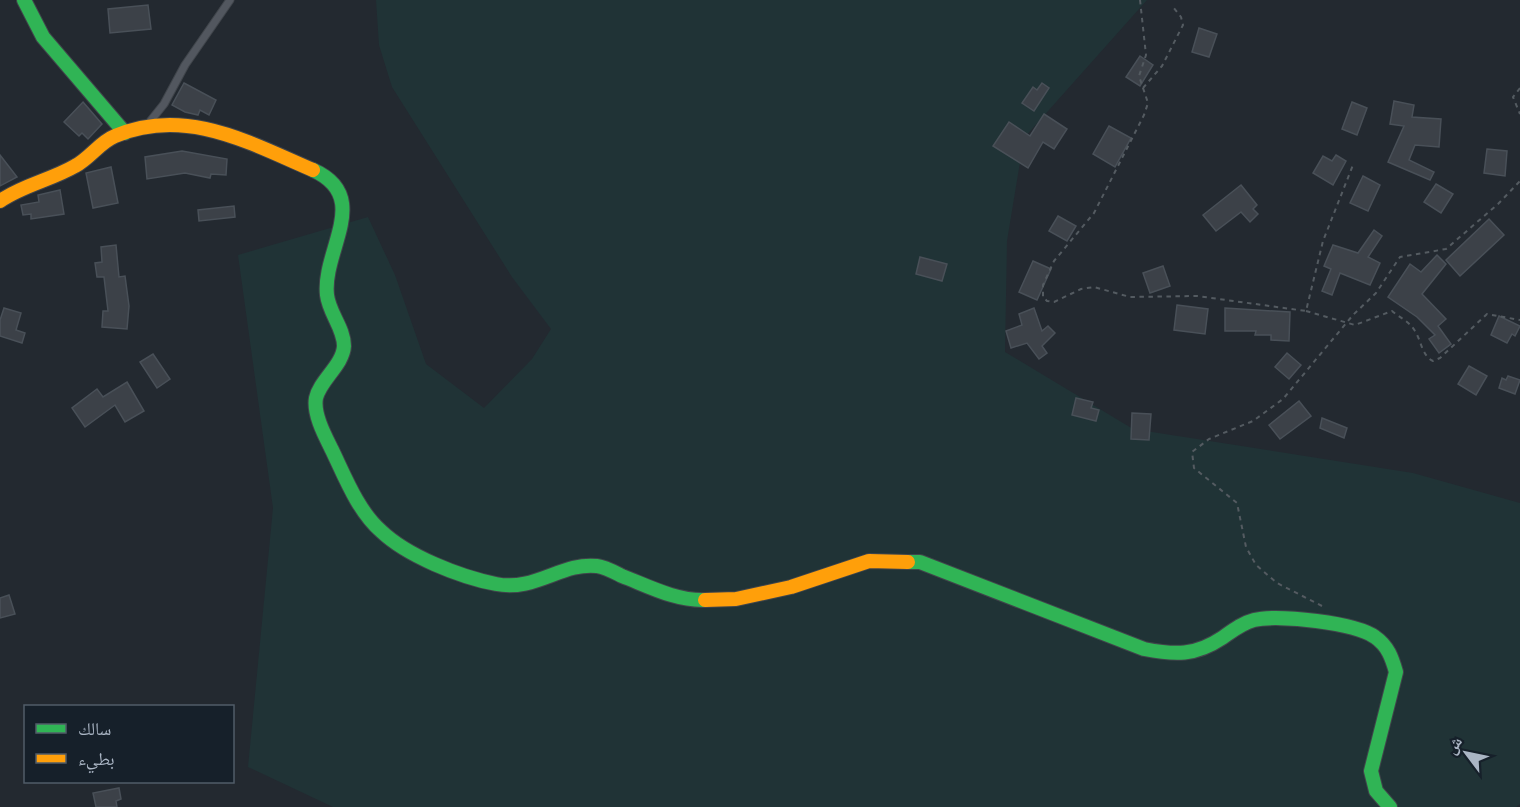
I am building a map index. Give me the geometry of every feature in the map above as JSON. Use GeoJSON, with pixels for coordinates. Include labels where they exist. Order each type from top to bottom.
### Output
{"type":"FeatureCollection","features":[{"type":"Feature","properties":{"kind":"street"},"geometry":{"type":"LineString","coordinates":[[24,0],[45,42],[86,85],[125,133]]}},
{"type":"Feature","properties":{"kind":"street"},"geometry":{"type":"LineString","coordinates":[[0,201],[10,193],[76,166],[114,136],[144,128],[178,123],[222,132],[317,171],[336,185],[343,202],[342,226],[327,272],[327,294],[330,311],[343,336],[344,349],[316,398],[321,426],[350,488],[379,530],[397,544],[452,571],[496,584],[522,586],[582,566],[599,566],[667,594],[700,600],[736,599],[790,587],[869,561],[920,562],[1144,649],[1173,655],[1195,653],[1251,621],[1278,618],[1355,626],[1378,638],[1394,656],[1396,672],[1371,771],[1372,784],[1380,799],[1390,807]]}},
{"type":"Feature","properties":{"kind":"lane"},"geometry":{"type":"LineString","coordinates":[[144,128],[164,104],[185,65],[230,0]]}},
{"type":"Feature","properties":{"kind":"path"},"geometry":{"type":"LineString","coordinates":[[1140,0],[1146,55],[1139,76],[1148,103],[1140,125],[1094,213],[1054,261],[1043,285],[1043,297],[1047,301],[1054,302],[1081,289],[1094,287],[1130,297],[1197,296],[1306,311],[1355,325],[1392,311],[1407,320],[1428,358],[1433,361],[1440,358],[1487,314],[1520,320]]}},
{"type":"Feature","properties":{"kind":"path"},"geometry":{"type":"LineString","coordinates":[[1143,88],[1162,66],[1183,25],[1181,17],[1173,7]]}},
{"type":"Feature","properties":{"kind":"path"},"geometry":{"type":"LineString","coordinates":[[1520,88],[1513,97],[1520,114]]}},
{"type":"Feature","properties":{"kind":"path"},"geometry":{"type":"LineString","coordinates":[[1306,311],[1323,241],[1353,165]]}},
{"type":"Feature","properties":{"kind":"path"},"geometry":{"type":"LineString","coordinates":[[1323,607],[1277,583],[1256,565],[1246,547],[1237,503],[1194,468],[1191,460],[1192,452],[1209,439],[1253,421],[1283,399],[1348,322],[1376,293],[1400,257],[1446,249],[1498,204],[1520,181]]}},
{"type":"Feature","properties":{"kind":"green space"},"geometry":{"type":"Polygon","coordinates":[[[376,0],[1147,0],[1024,138],[1007,241],[1005,352],[1133,429],[1413,473],[1520,503],[1520,804],[1516,807],[333,807],[248,767],[273,508],[238,255],[368,217],[395,275],[426,364],[484,408],[532,359],[551,329],[512,277],[392,87],[379,45],[376,0]]]}},
{"type":"Feature","properties":{"kind":"building"},"geometry":{"type":"Polygon","coordinates":[[[148,5],[151,29],[110,33],[108,9],[148,5]]]}},
{"type":"Feature","properties":{"kind":"building"},"geometry":{"type":"Polygon","coordinates":[[[1199,28],[1217,34],[1209,57],[1192,52],[1199,28]]]}},
{"type":"Feature","properties":{"kind":"building"},"geometry":{"type":"Polygon","coordinates":[[[1140,56],[1153,65],[1140,86],[1126,77],[1140,56]]]}},
{"type":"Feature","properties":{"kind":"building"},"geometry":{"type":"Polygon","coordinates":[[[184,83],[216,100],[209,115],[200,110],[198,115],[185,112],[172,105],[184,83]]]}},
{"type":"Feature","properties":{"kind":"building"},"geometry":{"type":"Polygon","coordinates":[[[1042,83],[1049,88],[1034,111],[1022,103],[1033,87],[1037,90],[1042,83]]]}},
{"type":"Feature","properties":{"kind":"building"},"geometry":{"type":"Polygon","coordinates":[[[1394,101],[1414,105],[1412,117],[1441,119],[1439,147],[1415,145],[1409,160],[1434,172],[1430,180],[1388,162],[1404,126],[1390,124],[1394,101]]]}},
{"type":"Feature","properties":{"kind":"building"},"geometry":{"type":"Polygon","coordinates":[[[83,102],[102,124],[88,139],[82,133],[79,136],[64,122],[83,102]]]}},
{"type":"Feature","properties":{"kind":"building"},"geometry":{"type":"Polygon","coordinates":[[[1352,102],[1367,108],[1357,135],[1342,129],[1352,102]]]}},
{"type":"Feature","properties":{"kind":"building"},"geometry":{"type":"Polygon","coordinates":[[[1044,114],[1067,129],[1054,149],[1043,142],[1028,168],[993,146],[1009,122],[1030,136],[1044,114]]]}},
{"type":"Feature","properties":{"kind":"building"},"geometry":{"type":"Polygon","coordinates":[[[1109,126],[1131,138],[1115,167],[1093,154],[1109,126]]]}},
{"type":"Feature","properties":{"kind":"building"},"geometry":{"type":"Polygon","coordinates":[[[1487,149],[1507,151],[1505,176],[1484,173],[1487,149]]]}},
{"type":"Feature","properties":{"kind":"building"},"geometry":{"type":"Polygon","coordinates":[[[182,151],[227,159],[226,175],[211,174],[210,178],[185,173],[147,179],[145,157],[182,151]]]}},
{"type":"Feature","properties":{"kind":"building"},"geometry":{"type":"Polygon","coordinates":[[[0,155],[17,177],[0,186],[0,155]]]}},
{"type":"Feature","properties":{"kind":"building"},"geometry":{"type":"Polygon","coordinates":[[[1336,155],[1346,161],[1333,185],[1313,173],[1323,156],[1332,161],[1336,155]]]}},
{"type":"Feature","properties":{"kind":"building"},"geometry":{"type":"Polygon","coordinates":[[[111,167],[118,203],[93,208],[86,173],[111,167]]]}},
{"type":"Feature","properties":{"kind":"building"},"geometry":{"type":"Polygon","coordinates":[[[1363,176],[1380,185],[1368,211],[1350,203],[1363,176]]]}},
{"type":"Feature","properties":{"kind":"building"},"geometry":{"type":"Polygon","coordinates":[[[1436,184],[1453,194],[1441,213],[1424,202],[1436,184]]]}},
{"type":"Feature","properties":{"kind":"building"},"geometry":{"type":"Polygon","coordinates":[[[1241,185],[1257,205],[1253,209],[1258,214],[1250,222],[1241,212],[1216,231],[1203,215],[1241,185]]]}},
{"type":"Feature","properties":{"kind":"building"},"geometry":{"type":"Polygon","coordinates":[[[60,190],[64,214],[31,219],[31,214],[23,215],[21,205],[39,202],[38,195],[60,190]]]}},
{"type":"Feature","properties":{"kind":"building"},"geometry":{"type":"Polygon","coordinates":[[[234,206],[235,217],[199,221],[198,210],[234,206]]]}},
{"type":"Feature","properties":{"kind":"building"},"geometry":{"type":"Polygon","coordinates":[[[1058,216],[1076,226],[1067,241],[1049,231],[1058,216]]]}},
{"type":"Feature","properties":{"kind":"building"},"geometry":{"type":"Polygon","coordinates":[[[1489,219],[1504,235],[1460,276],[1446,260],[1489,219]]]}},
{"type":"Feature","properties":{"kind":"building"},"geometry":{"type":"Polygon","coordinates":[[[1374,230],[1382,236],[1368,257],[1380,263],[1370,285],[1340,273],[1332,295],[1322,291],[1331,269],[1324,266],[1333,245],[1358,253],[1374,230]]]}},
{"type":"Feature","properties":{"kind":"building"},"geometry":{"type":"Polygon","coordinates":[[[116,245],[119,277],[125,276],[129,306],[127,329],[102,327],[103,311],[108,311],[104,277],[97,277],[95,263],[102,262],[101,247],[116,245]]]}},
{"type":"Feature","properties":{"kind":"building"},"geometry":{"type":"Polygon","coordinates":[[[1437,255],[1446,264],[1422,294],[1446,319],[1438,326],[1451,344],[1439,353],[1429,339],[1435,335],[1417,317],[1388,297],[1410,264],[1421,272],[1437,255]]]}},
{"type":"Feature","properties":{"kind":"building"},"geometry":{"type":"Polygon","coordinates":[[[920,257],[947,264],[942,281],[916,274],[920,257]]]}},
{"type":"Feature","properties":{"kind":"building"},"geometry":{"type":"Polygon","coordinates":[[[1033,261],[1051,269],[1037,300],[1019,292],[1033,261]]]}},
{"type":"Feature","properties":{"kind":"building"},"geometry":{"type":"Polygon","coordinates":[[[1163,266],[1170,286],[1150,293],[1143,273],[1163,266]]]}},
{"type":"Feature","properties":{"kind":"building"},"geometry":{"type":"Polygon","coordinates":[[[1177,305],[1208,309],[1205,334],[1174,330],[1177,305]]]}},
{"type":"Feature","properties":{"kind":"building"},"geometry":{"type":"Polygon","coordinates":[[[4,308],[21,313],[16,330],[25,333],[22,343],[0,336],[0,320],[4,308]]]}},
{"type":"Feature","properties":{"kind":"building"},"geometry":{"type":"Polygon","coordinates":[[[1034,308],[1042,331],[1048,326],[1055,333],[1042,346],[1047,353],[1039,359],[1027,343],[1011,348],[1006,331],[1022,325],[1019,314],[1034,308]]]}},
{"type":"Feature","properties":{"kind":"building"},"geometry":{"type":"Polygon","coordinates":[[[1225,308],[1290,312],[1289,341],[1271,340],[1271,335],[1255,335],[1256,331],[1225,331],[1225,308]]]}},
{"type":"Feature","properties":{"kind":"building"},"geometry":{"type":"Polygon","coordinates":[[[1499,316],[1520,326],[1515,336],[1512,334],[1507,343],[1491,335],[1499,316]]]}},
{"type":"Feature","properties":{"kind":"building"},"geometry":{"type":"Polygon","coordinates":[[[1287,353],[1301,365],[1289,379],[1275,367],[1287,353]]]}},
{"type":"Feature","properties":{"kind":"building"},"geometry":{"type":"Polygon","coordinates":[[[153,354],[170,379],[157,388],[140,362],[153,354]]]}},
{"type":"Feature","properties":{"kind":"building"},"geometry":{"type":"Polygon","coordinates":[[[1469,366],[1487,376],[1476,395],[1458,384],[1469,366]]]}},
{"type":"Feature","properties":{"kind":"building"},"geometry":{"type":"Polygon","coordinates":[[[1508,376],[1520,380],[1515,394],[1499,388],[1502,378],[1506,380],[1508,376]]]}},
{"type":"Feature","properties":{"kind":"building"},"geometry":{"type":"Polygon","coordinates":[[[127,382],[144,411],[125,422],[115,405],[85,427],[72,408],[97,389],[103,397],[127,382]]]}},
{"type":"Feature","properties":{"kind":"building"},"geometry":{"type":"Polygon","coordinates":[[[1076,398],[1093,402],[1091,408],[1099,410],[1096,421],[1072,415],[1076,398]]]}},
{"type":"Feature","properties":{"kind":"building"},"geometry":{"type":"Polygon","coordinates":[[[1299,401],[1311,416],[1280,439],[1269,425],[1299,401]]]}},
{"type":"Feature","properties":{"kind":"building"},"geometry":{"type":"Polygon","coordinates":[[[1132,413],[1151,414],[1149,440],[1131,439],[1132,413]]]}},
{"type":"Feature","properties":{"kind":"building"},"geometry":{"type":"Polygon","coordinates":[[[1322,418],[1347,428],[1344,438],[1320,428],[1322,418]]]}},
{"type":"Feature","properties":{"kind":"building"},"geometry":{"type":"Polygon","coordinates":[[[9,595],[15,614],[0,618],[0,598],[9,595]]]}},
{"type":"Feature","properties":{"kind":"building"},"geometry":{"type":"Polygon","coordinates":[[[119,788],[121,799],[116,801],[117,807],[96,807],[93,793],[119,788]]]}},
{"type":"Feature","properties":{"kind":"traffic: fast"},"geometry":{"type":"LineString","coordinates":[[24,0],[43,37],[125,133]]}},
{"type":"Feature","properties":{"kind":"traffic: fast"},"geometry":{"type":"LineString","coordinates":[[313,170],[331,181],[340,195],[341,226],[327,278],[327,295],[330,308],[342,333],[344,346],[340,360],[318,391],[316,411],[323,432],[347,482],[365,514],[373,523],[392,540],[419,557],[482,581],[496,584],[523,584],[572,568],[597,566],[673,595],[705,600]]}},
{"type":"Feature","properties":{"kind":"traffic: fast"},"geometry":{"type":"LineString","coordinates":[[908,562],[920,562],[1144,649],[1155,651],[1175,653],[1194,651],[1212,644],[1245,623],[1265,618],[1298,619],[1335,624],[1375,637],[1386,648],[1396,672],[1371,771],[1376,791],[1390,807]]}},
{"type":"Feature","properties":{"kind":"traffic: slow"},"geometry":{"type":"LineString","coordinates":[[0,201],[75,166],[115,136],[141,128],[167,125],[192,126],[241,139],[313,170]]}},
{"type":"Feature","properties":{"kind":"traffic: slow"},"geometry":{"type":"LineString","coordinates":[[705,600],[736,599],[791,587],[869,561],[908,562]]}}]}
